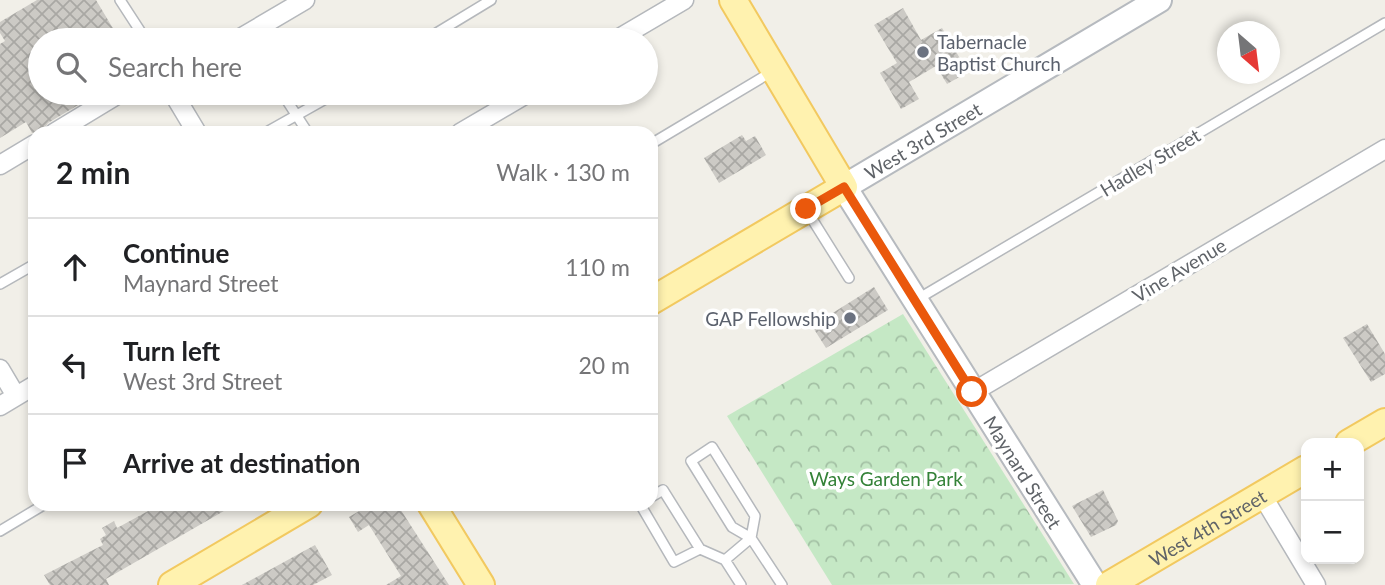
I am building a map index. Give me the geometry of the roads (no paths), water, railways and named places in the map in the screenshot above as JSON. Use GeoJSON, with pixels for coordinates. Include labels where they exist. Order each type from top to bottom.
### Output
{"type":"FeatureCollection","features":[{"type":"Feature","properties":{"kind":"main road","name":"Maynard Street"},"geometry":{"type":"LineString","coordinates":[[733,0],[844,187]]}},
{"type":"Feature","properties":{"kind":"main road","name":"West 3rd Street"},"geometry":{"type":"LineString","coordinates":[[658,298],[844,187]]}},
{"type":"Feature","properties":{"kind":"main road"},"geometry":{"type":"LineString","coordinates":[[1358,438],[1385,422]]}},
{"type":"Feature","properties":{"kind":"main road","name":"West 4th Street"},"geometry":{"type":"LineString","coordinates":[[1123,581],[1301,472]]}},
{"type":"Feature","properties":{"kind":"main road"},"geometry":{"type":"LineString","coordinates":[[172,585],[297,511]]}},
{"type":"Feature","properties":{"kind":"main road"},"geometry":{"type":"LineString","coordinates":[[435,511],[481,585]]}},
{"type":"Feature","properties":{"kind":"street"},"geometry":{"type":"LineString","coordinates":[[261,28],[305,0]]}},
{"type":"Feature","properties":{"kind":"street"},"geometry":{"type":"LineString","coordinates":[[636,28],[684,0]]}},
{"type":"Feature","properties":{"kind":"street","name":"West 3rd Street"},"geometry":{"type":"LineString","coordinates":[[844,187],[1159,0]]}},
{"type":"Feature","properties":{"kind":"street"},"geometry":{"type":"LineString","coordinates":[[66,126],[100,105]]}},
{"type":"Feature","properties":{"kind":"street"},"geometry":{"type":"LineString","coordinates":[[180,105],[193,126]]}},
{"type":"Feature","properties":{"kind":"street"},"geometry":{"type":"LineString","coordinates":[[472,126],[508,105]]}},
{"type":"Feature","properties":{"kind":"street"},"geometry":{"type":"LineString","coordinates":[[0,165],[28,148]]}},
{"type":"Feature","properties":{"kind":"street","name":"Vine Avenue"},"geometry":{"type":"LineString","coordinates":[[972,392],[1385,149]]}},
{"type":"Feature","properties":{"kind":"street","name":"Maynard Street"},"geometry":{"type":"LineString","coordinates":[[844,187],[1095,585]]}},
{"type":"Feature","properties":{"kind":"street"},"geometry":{"type":"LineString","coordinates":[[0,369],[16,396]]}},
{"type":"Feature","properties":{"kind":"street"},"geometry":{"type":"LineString","coordinates":[[0,405],[28,389]]}},
{"type":"Feature","properties":{"kind":"street"},"geometry":{"type":"LineString","coordinates":[[1262,495],[1315,585]]}},
{"type":"Feature","properties":{"kind":"lane"},"geometry":{"type":"LineString","coordinates":[[120,0],[138,28]]}},
{"type":"Feature","properties":{"kind":"lane"},"geometry":{"type":"LineString","coordinates":[[445,28],[491,0]]}},
{"type":"Feature","properties":{"kind":"lane","name":"Hadley Street"},"geometry":{"type":"LineString","coordinates":[[914,300],[1385,23]]}},
{"type":"Feature","properties":{"kind":"lane"},"geometry":{"type":"LineString","coordinates":[[658,140],[775,70]]}},
{"type":"Feature","properties":{"kind":"lane"},"geometry":{"type":"LineString","coordinates":[[290,105],[303,126]]}},
{"type":"Feature","properties":{"kind":"lane"},"geometry":{"type":"LineString","coordinates":[[278,126],[316,105]]}},
{"type":"Feature","properties":{"kind":"lane"},"geometry":{"type":"LineString","coordinates":[[806,209],[849,278]]}},
{"type":"Feature","properties":{"kind":"lane"},"geometry":{"type":"LineString","coordinates":[[0,284],[28,268]]}},
{"type":"Feature","properties":{"kind":"lane"},"geometry":{"type":"LineString","coordinates":[[725,560],[751,538],[755,516],[712,447],[691,461],[732,527],[751,538],[782,585]]}},
{"type":"Feature","properties":{"kind":"lane"},"geometry":{"type":"LineString","coordinates":[[658,493],[663,490],[699,549],[725,560],[741,585]]}},
{"type":"Feature","properties":{"kind":"lane"},"geometry":{"type":"LineString","coordinates":[[0,531],[33,511]]}},
{"type":"Feature","properties":{"kind":"lane"},"geometry":{"type":"LineString","coordinates":[[644,511],[674,562],[699,549]]}},
{"type":"Feature","properties":{"kind":"place","name":"Tabernacle Baptist Church"},"geometry":{"type":"Point","coordinates":[923,52]}},
{"type":"Feature","properties":{"kind":"place","name":"GAP Fellowship"},"geometry":{"type":"Point","coordinates":[850,318]}},
{"type":"Feature","properties":{"kind":"park label","name":"Ways Garden Park"},"geometry":{"type":"Point","coordinates":[886,478]}}]}
